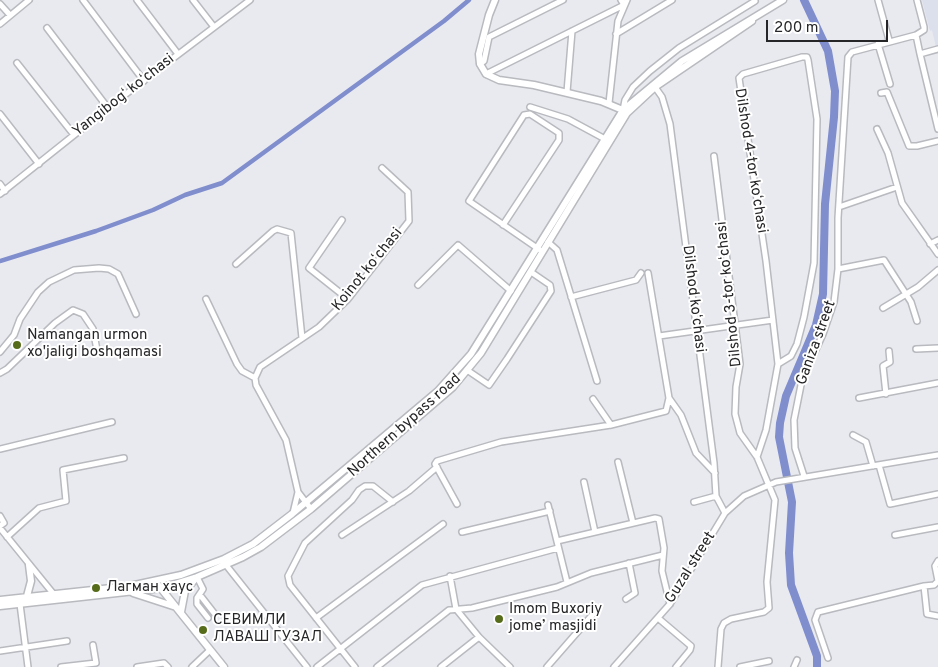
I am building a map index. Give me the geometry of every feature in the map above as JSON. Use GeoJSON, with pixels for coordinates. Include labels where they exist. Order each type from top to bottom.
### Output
{"type":"FeatureCollection","features":[{"type":"Feature","properties":{"kind":"main road"},"geometry":{"type":"LineString","coordinates":[[496,0],[481,43],[480,64],[486,74],[499,80],[534,85],[609,103],[625,111]]}},
{"type":"Feature","properties":{"kind":"main road","name":"Northern bypass road"},"geometry":{"type":"LineString","coordinates":[[414,416],[471,354],[510,291],[540,250],[605,139],[625,111],[682,61],[780,2]]}},
{"type":"Feature","properties":{"kind":"main road","name":"Northern bypass road"},"geometry":{"type":"LineString","coordinates":[[0,600],[27,596],[130,592],[162,588],[226,565],[261,547],[414,416],[453,387],[481,353],[531,272],[540,250],[548,242],[625,111],[692,60],[747,26],[756,16]]}},
{"type":"Feature","properties":{"kind":"main road","name":"Northern bypass road"},"geometry":{"type":"LineString","coordinates":[[0,606],[130,586],[181,575],[224,559],[253,544],[292,514],[309,506]]}},
{"type":"Feature","properties":{"kind":"main road"},"geometry":{"type":"LineString","coordinates":[[27,596],[31,580],[29,565]]}},
{"type":"Feature","properties":{"kind":"main road"},"geometry":{"type":"LineString","coordinates":[[179,610],[185,591],[197,577]]}},
{"type":"Feature","properties":{"kind":"main road"},"geometry":{"type":"LineString","coordinates":[[156,581],[224,667]]}},
{"type":"Feature","properties":{"kind":"main road"},"geometry":{"type":"LineString","coordinates":[[130,592],[179,610]]}},
{"type":"Feature","properties":{"kind":"street"},"geometry":{"type":"LineString","coordinates":[[0,24],[29,0]]}},
{"type":"Feature","properties":{"kind":"street"},"geometry":{"type":"LineString","coordinates":[[83,0],[144,81]]}},
{"type":"Feature","properties":{"kind":"street"},"geometry":{"type":"LineString","coordinates":[[137,0],[178,54]]}},
{"type":"Feature","properties":{"kind":"street"},"geometry":{"type":"LineString","coordinates":[[193,0],[214,27]]}},
{"type":"Feature","properties":{"kind":"street"},"geometry":{"type":"LineString","coordinates":[[480,64],[484,61],[489,37],[563,0]]}},
{"type":"Feature","properties":{"kind":"street"},"geometry":{"type":"LineString","coordinates":[[616,34],[672,0]]}},
{"type":"Feature","properties":{"kind":"street"},"geometry":{"type":"LineString","coordinates":[[878,0],[889,40]]}},
{"type":"Feature","properties":{"kind":"street"},"geometry":{"type":"LineString","coordinates":[[890,84],[878,44],[916,35],[924,30],[917,0]]}},
{"type":"Feature","properties":{"kind":"street","name":"Yangibogʻ koʻchasi"},"geometry":{"type":"LineString","coordinates":[[2,192],[248,1]]}},
{"type":"Feature","properties":{"kind":"street"},"geometry":{"type":"LineString","coordinates":[[625,111],[625,100],[633,87],[650,71],[680,48],[755,1]]}},
{"type":"Feature","properties":{"kind":"street"},"geometry":{"type":"LineString","coordinates":[[609,103],[616,34],[624,2]]}},
{"type":"Feature","properties":{"kind":"street"},"geometry":{"type":"LineString","coordinates":[[486,74],[624,2]]}},
{"type":"Feature","properties":{"kind":"street"},"geometry":{"type":"LineString","coordinates":[[0,4],[10,15]]}},
{"type":"Feature","properties":{"kind":"street"},"geometry":{"type":"LineString","coordinates":[[47,28],[108,108]]}},
{"type":"Feature","properties":{"kind":"street"},"geometry":{"type":"LineString","coordinates":[[567,92],[572,30]]}},
{"type":"Feature","properties":{"kind":"street"},"geometry":{"type":"LineString","coordinates":[[916,35],[938,129]]}},
{"type":"Feature","properties":{"kind":"street","name":"Ganiza street"},"geometry":{"type":"LineString","coordinates":[[804,476],[795,448],[794,420],[802,380],[829,318],[838,269],[839,207],[848,57],[849,53],[878,44]]}},
{"type":"Feature","properties":{"kind":"street"},"geometry":{"type":"LineString","coordinates":[[920,54],[938,49]]}},
{"type":"Feature","properties":{"kind":"street","name":"Dilshod 4-tor koʻchasi"},"geometry":{"type":"LineString","coordinates":[[757,457],[766,430],[778,364],[738,78],[743,74],[805,56],[808,60],[817,119],[814,263],[797,344],[791,356],[778,364]]}},
{"type":"Feature","properties":{"kind":"street"},"geometry":{"type":"LineString","coordinates":[[17,63],[74,135]]}},
{"type":"Feature","properties":{"kind":"street","name":"Dilshod koʻchasi"},"geometry":{"type":"LineString","coordinates":[[655,87],[662,97],[670,124],[715,472],[716,496],[724,513]]}},
{"type":"Feature","properties":{"kind":"street"},"geometry":{"type":"LineString","coordinates":[[881,93],[887,92],[909,146],[938,141]]}},
{"type":"Feature","properties":{"kind":"street"},"geometry":{"type":"LineString","coordinates":[[530,107],[568,119],[605,139]]}},
{"type":"Feature","properties":{"kind":"street"},"geometry":{"type":"LineString","coordinates":[[0,114],[38,164]]}},
{"type":"Feature","properties":{"kind":"street"},"geometry":{"type":"LineString","coordinates":[[504,225],[560,140],[559,133],[530,114],[524,115],[469,198],[471,203],[540,250]]}},
{"type":"Feature","properties":{"kind":"street"},"geometry":{"type":"LineString","coordinates":[[877,130],[888,153],[897,187],[907,213],[938,254]]}},
{"type":"Feature","properties":{"kind":"street","name":"Dilshod 3-tor koʻchasi"},"geometry":{"type":"LineString","coordinates":[[714,156],[740,364],[736,386],[735,414],[740,433],[757,457],[775,500],[766,582],[769,608],[764,612],[731,619],[724,623],[721,629],[718,667]]}},
{"type":"Feature","properties":{"kind":"street","name":"Koinot koʻchasi"},"geometry":{"type":"LineString","coordinates":[[255,378],[260,367],[319,327],[348,299],[409,221],[408,192],[382,168]]}},
{"type":"Feature","properties":{"kind":"street"},"geometry":{"type":"LineString","coordinates":[[0,184],[2,192]]}},
{"type":"Feature","properties":{"kind":"street"},"geometry":{"type":"LineString","coordinates":[[839,207],[897,187]]}},
{"type":"Feature","properties":{"kind":"street"},"geometry":{"type":"LineString","coordinates":[[342,220],[309,268],[348,299]]}},
{"type":"Feature","properties":{"kind":"street"},"geometry":{"type":"LineString","coordinates":[[236,264],[277,229],[291,233],[302,338]]}},
{"type":"Feature","properties":{"kind":"street"},"geometry":{"type":"LineString","coordinates":[[930,244],[938,240]]}},
{"type":"Feature","properties":{"kind":"street"},"geometry":{"type":"LineString","coordinates":[[548,242],[557,250],[597,381]]}},
{"type":"Feature","properties":{"kind":"street"},"geometry":{"type":"LineString","coordinates":[[418,285],[458,245],[510,291]]}},
{"type":"Feature","properties":{"kind":"street"},"geometry":{"type":"LineString","coordinates":[[838,269],[884,260],[907,294],[917,321]]}},
{"type":"Feature","properties":{"kind":"street"},"geometry":{"type":"LineString","coordinates":[[0,352],[14,335],[20,319],[38,292],[49,282],[74,270],[99,268],[110,269],[118,274],[136,314]]}},
{"type":"Feature","properties":{"kind":"street"},"geometry":{"type":"LineString","coordinates":[[884,308],[907,294],[938,270]]}},
{"type":"Feature","properties":{"kind":"street"},"geometry":{"type":"LineString","coordinates":[[467,370],[489,385],[507,359],[551,291],[550,285],[531,272]]}},
{"type":"Feature","properties":{"kind":"street"},"geometry":{"type":"LineString","coordinates":[[572,297],[636,280],[641,273]]}},
{"type":"Feature","properties":{"kind":"street"},"geometry":{"type":"LineString","coordinates":[[457,504],[437,467],[435,462],[437,460],[501,442],[611,425],[662,414],[667,409],[669,398],[648,273]]}},
{"type":"Feature","properties":{"kind":"street"},"geometry":{"type":"LineString","coordinates":[[206,299],[237,364],[242,371],[255,378],[256,385],[286,440],[298,492],[309,506]]}},
{"type":"Feature","properties":{"kind":"street"},"geometry":{"type":"LineString","coordinates":[[0,373],[7,369],[55,323],[73,310],[83,314],[93,329],[97,350]]}},
{"type":"Feature","properties":{"kind":"street"},"geometry":{"type":"LineString","coordinates":[[659,336],[773,320]]}},
{"type":"Feature","properties":{"kind":"street"},"geometry":{"type":"LineString","coordinates":[[916,349],[938,348]]}},
{"type":"Feature","properties":{"kind":"street"},"geometry":{"type":"LineString","coordinates":[[886,394],[883,366],[890,362],[889,351]]}},
{"type":"Feature","properties":{"kind":"street"},"geometry":{"type":"LineString","coordinates":[[860,398],[938,383]]}},
{"type":"Feature","properties":{"kind":"street"},"geometry":{"type":"LineString","coordinates":[[669,398],[681,415],[696,453],[715,472]]}},
{"type":"Feature","properties":{"kind":"street"},"geometry":{"type":"LineString","coordinates":[[593,399],[611,425]]}},
{"type":"Feature","properties":{"kind":"street"},"geometry":{"type":"LineString","coordinates":[[0,450],[112,422]]}},
{"type":"Feature","properties":{"kind":"street"},"geometry":{"type":"LineString","coordinates":[[853,435],[863,439],[868,445],[890,504],[938,494]]}},
{"type":"Feature","properties":{"kind":"street","name":"Guzal street"},"geometry":{"type":"LineString","coordinates":[[614,667],[670,604],[724,513],[744,496],[769,484],[804,476],[938,455]]}},
{"type":"Feature","properties":{"kind":"street"},"geometry":{"type":"LineString","coordinates":[[7,537],[39,508],[66,501],[63,470],[124,458]]}},
{"type":"Feature","properties":{"kind":"street"},"geometry":{"type":"LineString","coordinates":[[618,462],[633,523]]}},
{"type":"Feature","properties":{"kind":"street"},"geometry":{"type":"LineString","coordinates":[[342,535],[393,502],[437,467]]}},
{"type":"Feature","properties":{"kind":"street"},"geometry":{"type":"LineString","coordinates":[[584,482],[595,532]]}},
{"type":"Feature","properties":{"kind":"street"},"geometry":{"type":"LineString","coordinates":[[355,667],[340,650],[288,580],[292,567],[306,542],[365,486],[377,488],[393,502]]}},
{"type":"Feature","properties":{"kind":"street"},"geometry":{"type":"LineString","coordinates":[[292,514],[298,492]]}},
{"type":"Feature","properties":{"kind":"street"},"geometry":{"type":"LineString","coordinates":[[694,502],[716,496]]}},
{"type":"Feature","properties":{"kind":"street"},"geometry":{"type":"LineString","coordinates":[[462,532],[549,508],[567,582]]}},
{"type":"Feature","properties":{"kind":"street"},"geometry":{"type":"LineString","coordinates":[[0,516],[4,523],[0,527],[56,596]]}},
{"type":"Feature","properties":{"kind":"street"},"geometry":{"type":"LineString","coordinates":[[557,541],[633,523],[659,519],[664,548],[662,570],[670,604]]}},
{"type":"Feature","properties":{"kind":"street"},"geometry":{"type":"LineString","coordinates":[[316,618],[443,524]]}},
{"type":"Feature","properties":{"kind":"street"},"geometry":{"type":"LineString","coordinates":[[895,535],[938,526]]}},
{"type":"Feature","properties":{"kind":"street"},"geometry":{"type":"LineString","coordinates":[[317,667],[414,590],[430,582],[558,548]]}},
{"type":"Feature","properties":{"kind":"street"},"geometry":{"type":"LineString","coordinates":[[377,667],[449,610],[472,608],[557,587],[591,573],[663,555]]}},
{"type":"Feature","properties":{"kind":"street"},"geometry":{"type":"LineString","coordinates":[[828,658],[815,620],[818,612],[936,583],[935,566],[938,561]]}},
{"type":"Feature","properties":{"kind":"street"},"geometry":{"type":"LineString","coordinates":[[626,599],[635,593],[629,563]]}},
{"type":"Feature","properties":{"kind":"street"},"geometry":{"type":"LineString","coordinates":[[226,565],[307,667]]}},
{"type":"Feature","properties":{"kind":"street"},"geometry":{"type":"LineString","coordinates":[[450,576],[456,609],[478,637],[510,667]]}},
{"type":"Feature","properties":{"kind":"street"},"geometry":{"type":"LineString","coordinates":[[197,577],[203,589],[197,598],[197,604],[208,618]]}},
{"type":"Feature","properties":{"kind":"street"},"geometry":{"type":"LineString","coordinates":[[924,586],[927,614],[938,616]]}},
{"type":"Feature","properties":{"kind":"street"},"geometry":{"type":"LineString","coordinates":[[200,595],[214,613]]}},
{"type":"Feature","properties":{"kind":"street"},"geometry":{"type":"LineString","coordinates":[[20,604],[28,667]]}},
{"type":"Feature","properties":{"kind":"street"},"geometry":{"type":"LineString","coordinates":[[546,667],[594,613]]}},
{"type":"Feature","properties":{"kind":"street"},"geometry":{"type":"LineString","coordinates":[[658,618],[691,646],[690,650],[676,667]]}},
{"type":"Feature","properties":{"kind":"street"},"geometry":{"type":"LineString","coordinates":[[441,667],[478,637]]}},
{"type":"Feature","properties":{"kind":"street"},"geometry":{"type":"LineString","coordinates":[[0,652],[67,641]]}},
{"type":"Feature","properties":{"kind":"street"},"geometry":{"type":"LineString","coordinates":[[61,667],[95,665],[94,645]]}},
{"type":"Feature","properties":{"kind":"street"},"geometry":{"type":"LineString","coordinates":[[192,667],[210,650]]}},
{"type":"Feature","properties":{"kind":"street"},"geometry":{"type":"LineString","coordinates":[[794,667],[797,660]]}},
{"type":"Feature","properties":{"kind":"street"},"geometry":{"type":"LineString","coordinates":[[740,667],[769,661]]}},
{"type":"Feature","properties":{"kind":"street"},"geometry":{"type":"LineString","coordinates":[[137,667],[164,663],[168,667]]}},
{"type":"Feature","properties":{"kind":"shaded area"},"geometry":{"type":"Polygon","coordinates":[[[922,0],[938,0],[938,47],[936,47],[932,30],[930,31],[922,0]]]}},
{"type":"Feature","properties":{"kind":"waterway"},"geometry":{"type":"LineString","coordinates":[[0,261],[96,231],[153,210],[185,195],[222,183],[444,21],[469,0]]}},
{"type":"Feature","properties":{"kind":"waterway"},"geometry":{"type":"LineString","coordinates":[[804,0],[828,51],[835,91],[834,117],[825,204],[823,294],[816,325],[786,396],[779,437],[792,502],[789,553],[791,585],[817,656],[817,667]]}},
{"type":"Feature","properties":{"kind":"place","name":"Namangan urmon xo'jaligi boshqamasi"},"geometry":{"type":"Point","coordinates":[17,345]}},
{"type":"Feature","properties":{"kind":"place","name":"Лагман хаус"},"geometry":{"type":"Point","coordinates":[96,588]}},
{"type":"Feature","properties":{"kind":"place","name":"Imom Buxoriy jome’ masjidi"},"geometry":{"type":"Point","coordinates":[499,619]}},
{"type":"Feature","properties":{"kind":"place","name":"СЕВИМЛИ ЛАВАШ ГУЗАЛ"},"geometry":{"type":"Point","coordinates":[203,630]}}]}
